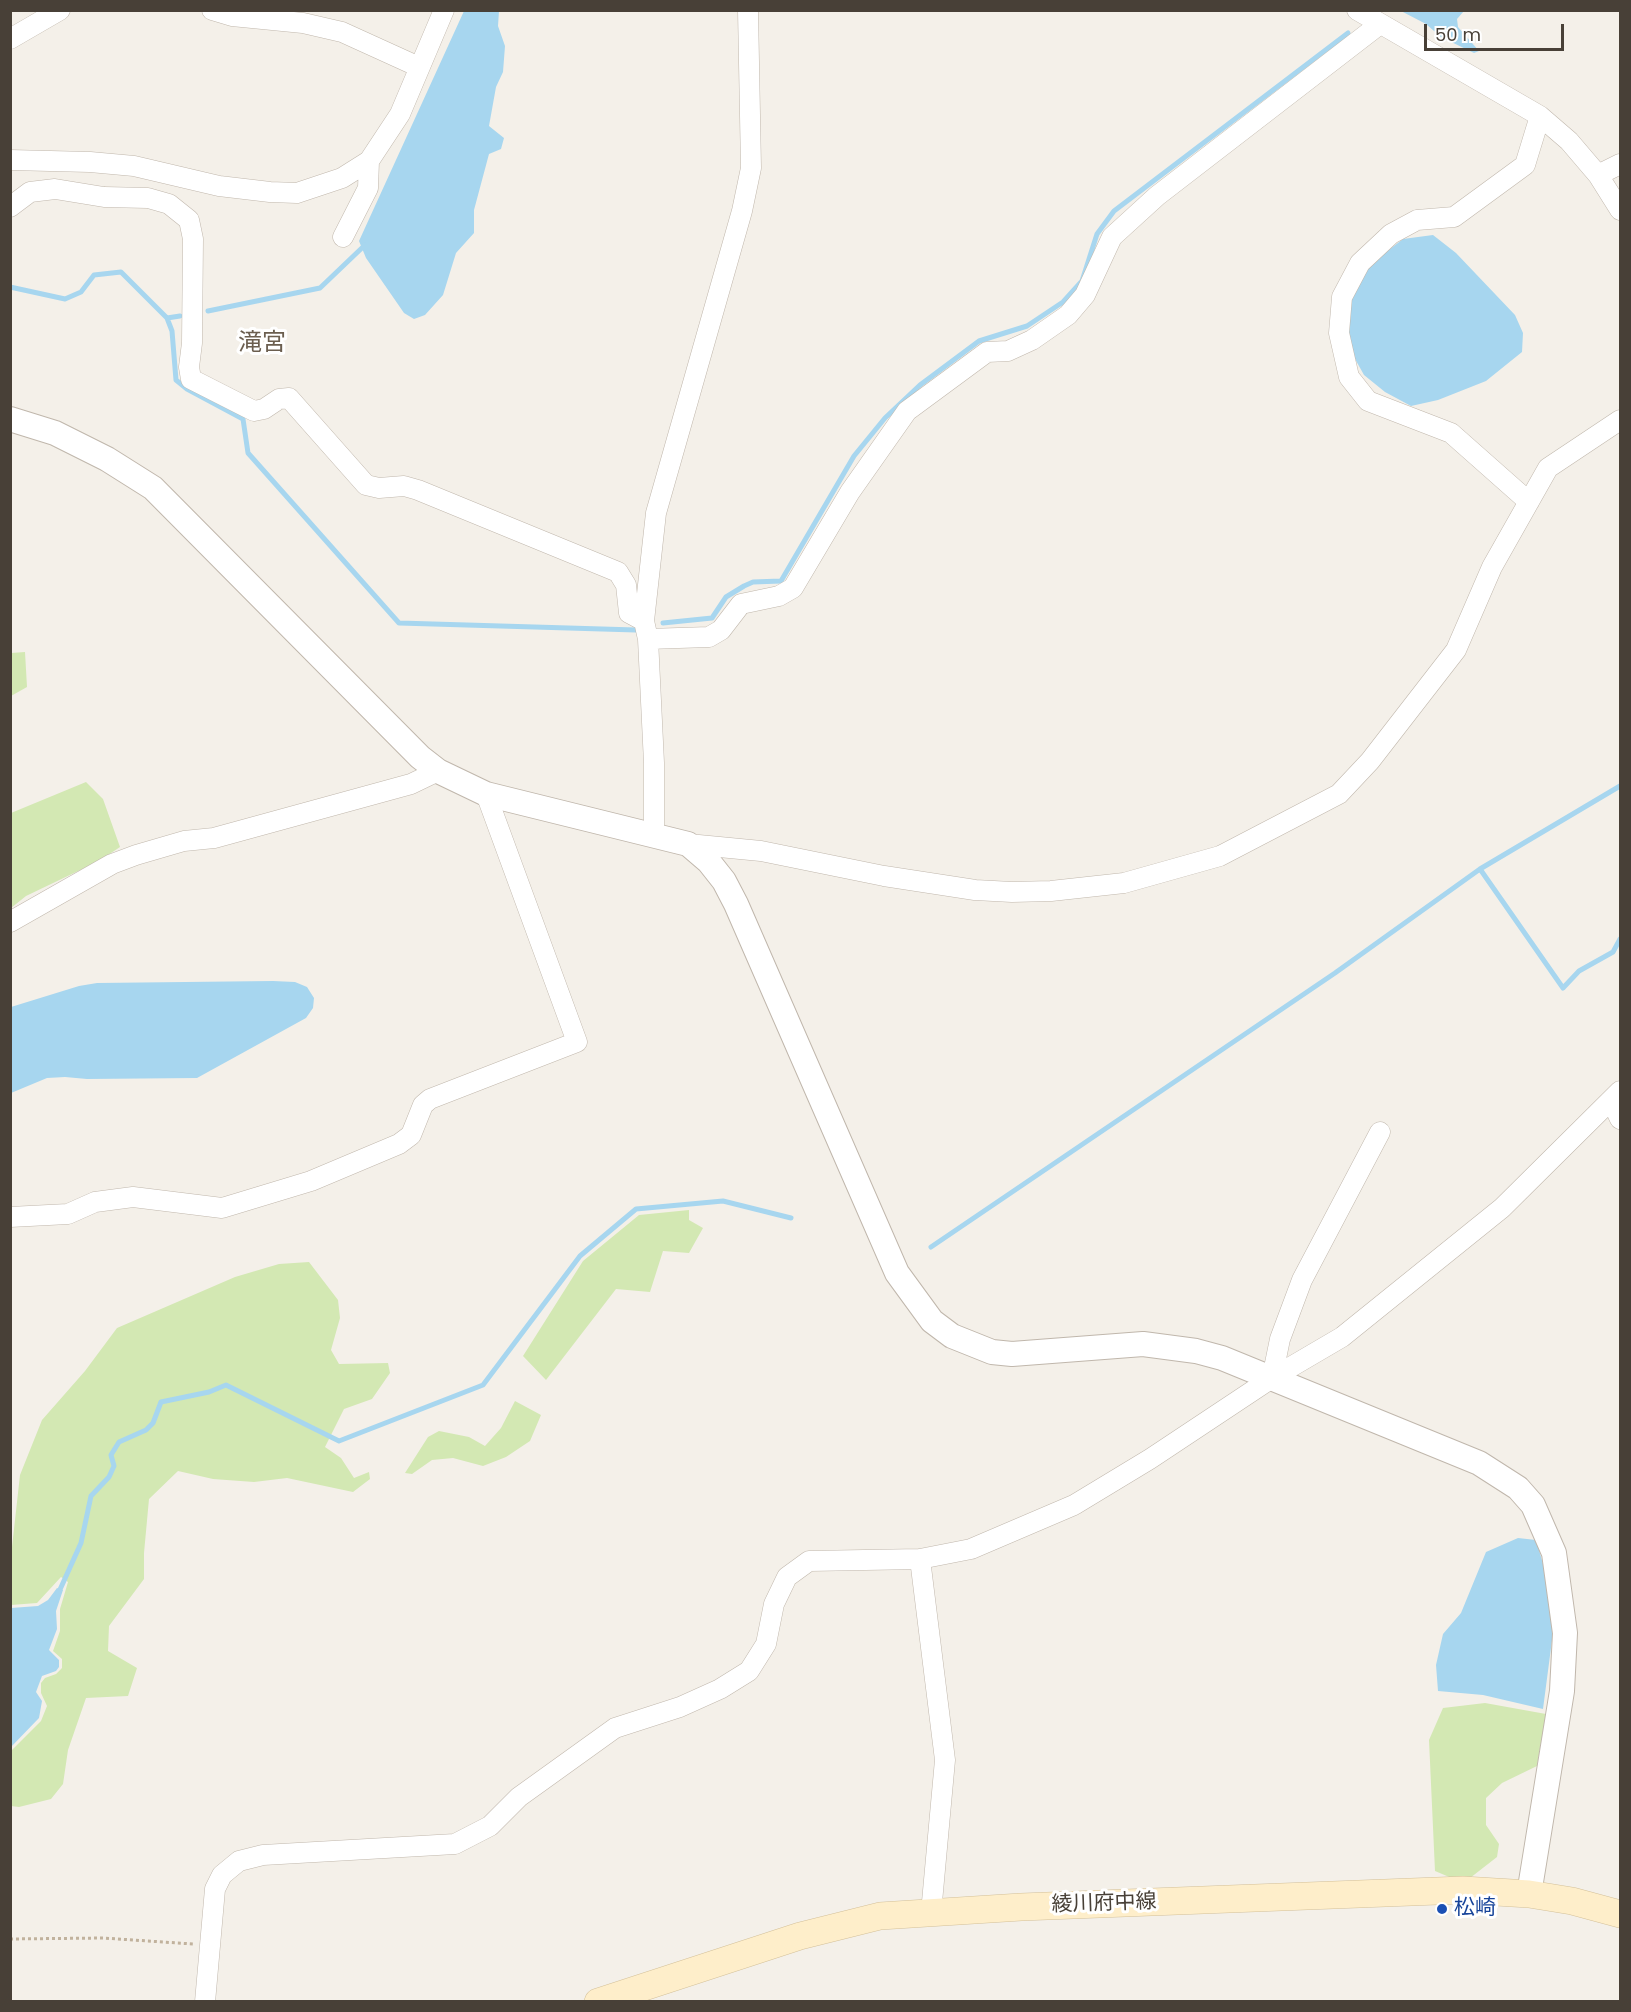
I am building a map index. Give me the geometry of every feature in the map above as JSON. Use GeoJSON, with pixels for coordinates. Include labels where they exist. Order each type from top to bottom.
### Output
{"type":"FeatureCollection","features":[{"type":"Feature","properties":{"kind":"main road","name":"綾川府中線"},"geometry":{"type":"LineString","coordinates":[[598,2001],[800,1936],[880,1916],[1463,1890],[1528,1894],[1572,1901],[1620,1914]]}},
{"type":"Feature","properties":{"kind":"street"},"geometry":{"type":"LineString","coordinates":[[212,10],[232,16],[303,23],[342,32],[419,67]]}},
{"type":"Feature","properties":{"kind":"street"},"geometry":{"type":"LineString","coordinates":[[10,160],[134,166],[219,186],[297,193],[342,178],[369,161],[400,114],[444,10]]}},
{"type":"Feature","properties":{"kind":"street"},"geometry":{"type":"LineString","coordinates":[[654,834],[654,763],[646,630],[656,513],[742,211],[751,168],[751,67],[748,10]]}},
{"type":"Feature","properties":{"kind":"street"},"geometry":{"type":"LineString","coordinates":[[1358,10],[1540,116],[1569,141],[1598,175],[1620,210]]}},
{"type":"Feature","properties":{"kind":"street"},"geometry":{"type":"LineString","coordinates":[[10,39],[51,13]]}},
{"type":"Feature","properties":{"kind":"street"},"geometry":{"type":"LineString","coordinates":[[10,207],[30,192],[55,189],[104,197],[148,198],[169,204],[189,220],[193,239],[192,343],[189,367],[191,379],[254,411],[264,409],[279,399],[289,398],[366,484],[379,488],[404,486],[418,490],[618,572],[626,585],[629,613],[646,630],[709,637],[721,630],[741,604],[779,596],[793,588],[850,492],[907,411],[987,352],[1008,351],[1024,344],[1068,315],[1085,295],[1112,237],[1157,196],[1380,24]]}},
{"type":"Feature","properties":{"kind":"street"},"geometry":{"type":"LineString","coordinates":[[1529,502],[1450,433],[1368,401],[1349,377],[1339,333],[1342,297],[1360,262],[1391,234],[1417,220],[1454,217],[1508,179],[1525,165],[1540,116]]}},
{"type":"Feature","properties":{"kind":"street"},"geometry":{"type":"LineString","coordinates":[[343,237],[368,188],[369,161]]}},
{"type":"Feature","properties":{"kind":"street"},"geometry":{"type":"LineString","coordinates":[[1598,175],[1620,164]]}},
{"type":"Feature","properties":{"kind":"street"},"geometry":{"type":"LineString","coordinates":[[10,419],[55,433],[107,459],[153,488],[420,757],[438,771],[486,794],[688,844],[761,851],[884,876],[975,890],[1012,892],[1052,891],[1124,883],[1220,856],[1339,794],[1370,760],[1456,650],[1492,567],[1548,468],[1620,420]]}},
{"type":"Feature","properties":{"kind":"street"},"geometry":{"type":"LineString","coordinates":[[10,922],[112,864],[136,855],[184,841],[214,838],[411,784],[438,771]]}},
{"type":"Feature","properties":{"kind":"street"},"geometry":{"type":"LineString","coordinates":[[10,1217],[68,1214],[96,1202],[133,1197],[222,1208],[311,1181],[399,1144],[411,1135],[423,1105],[430,1099],[577,1041],[486,794]]}},
{"type":"Feature","properties":{"kind":"street"},"geometry":{"type":"LineString","coordinates":[[688,844],[709,861],[724,881],[897,1273],[914,1299],[932,1320],[952,1336],[992,1352],[1037,1354],[1119,1345],[1167,1346],[1213,1356],[1479,1463],[1518,1488],[1533,1505],[1554,1552],[1560,1580],[1565,1657],[1562,1691],[1528,1894]]}},
{"type":"Feature","properties":{"kind":"street"},"geometry":{"type":"LineString","coordinates":[[205,2001],[215,1889],[222,1875],[238,1862],[263,1856],[455,1844],[490,1826],[519,1797],[615,1728],[680,1707],[720,1689],[749,1671],[766,1644],[774,1604],[787,1577],[809,1561],[920,1559],[971,1549],[1074,1504],[1150,1459],[1272,1378],[1342,1337],[1493,1215],[1616,1096]]}},
{"type":"Feature","properties":{"kind":"street"},"geometry":{"type":"LineString","coordinates":[[1616,1096],[1620,1119]]}},
{"type":"Feature","properties":{"kind":"street"},"geometry":{"type":"LineString","coordinates":[[1272,1378],[1280,1339],[1302,1280],[1380,1132]]}},
{"type":"Feature","properties":{"kind":"street"},"geometry":{"type":"LineString","coordinates":[[920,1559],[945,1760],[931,1913]]}},
{"type":"Feature","properties":{"kind":"path"},"geometry":{"type":"LineString","coordinates":[[10,1939],[103,1938],[210,1946]]}},
{"type":"Feature","properties":{"kind":"green space"},"geometry":{"type":"Polygon","coordinates":[[[25,652],[27,687],[11,696],[11,653],[25,652]]]}},
{"type":"Feature","properties":{"kind":"green space"},"geometry":{"type":"Polygon","coordinates":[[[86,782],[103,799],[120,847],[99,861],[26,896],[11,908],[11,813],[86,782]]]}},
{"type":"Feature","properties":{"kind":"green space"},"geometry":{"type":"Polygon","coordinates":[[[689,1210],[689,1220],[703,1228],[689,1253],[663,1251],[650,1292],[616,1289],[546,1380],[523,1356],[583,1261],[639,1215],[689,1210]]]}},
{"type":"Feature","properties":{"kind":"green space"},"geometry":{"type":"Polygon","coordinates":[[[309,1262],[338,1300],[340,1318],[331,1350],[339,1364],[388,1363],[390,1373],[372,1399],[344,1409],[325,1447],[341,1458],[354,1478],[369,1472],[370,1479],[353,1492],[287,1478],[254,1482],[213,1479],[178,1471],[149,1499],[144,1579],[109,1626],[108,1651],[137,1668],[128,1696],[86,1698],[68,1750],[63,1784],[51,1799],[19,1807],[11,1806],[11,1751],[41,1721],[47,1706],[41,1693],[41,1683],[62,1668],[62,1659],[53,1651],[60,1631],[60,1609],[68,1582],[61,1577],[37,1603],[11,1605],[11,1556],[20,1475],[42,1420],[85,1371],[117,1328],[235,1277],[279,1264],[309,1262]]]}},
{"type":"Feature","properties":{"kind":"green space"},"geometry":{"type":"Polygon","coordinates":[[[515,1401],[541,1415],[530,1441],[506,1457],[483,1466],[453,1458],[432,1460],[412,1474],[405,1473],[428,1437],[439,1431],[469,1437],[485,1446],[501,1428],[515,1401]]]}},
{"type":"Feature","properties":{"kind":"green space"},"geometry":{"type":"Polygon","coordinates":[[[1485,1703],[1546,1714],[1537,1766],[1502,1783],[1486,1798],[1486,1825],[1499,1844],[1497,1857],[1470,1878],[1454,1879],[1435,1871],[1429,1740],[1443,1708],[1485,1703]]]}},
{"type":"Feature","properties":{"kind":"water"},"geometry":{"type":"Polygon","coordinates":[[[464,11],[499,11],[498,26],[505,46],[503,72],[496,87],[489,126],[504,138],[501,149],[489,154],[474,210],[474,233],[456,253],[443,295],[425,315],[414,319],[404,313],[366,258],[359,241],[464,11]]]}},
{"type":"Feature","properties":{"kind":"water"},"geometry":{"type":"Polygon","coordinates":[[[1401,11],[1464,11],[1457,19],[1458,27],[1479,51],[1474,53],[1441,37],[1426,24],[1401,11]]]}},
{"type":"Feature","properties":{"kind":"water"},"geometry":{"type":"Polygon","coordinates":[[[1433,235],[1456,253],[1515,315],[1523,333],[1522,352],[1486,381],[1438,400],[1411,406],[1385,392],[1364,375],[1345,341],[1347,308],[1356,278],[1381,256],[1403,239],[1433,235]]]}},
{"type":"Feature","properties":{"kind":"water"},"geometry":{"type":"Polygon","coordinates":[[[295,982],[307,987],[314,998],[313,1008],[306,1018],[197,1078],[47,1078],[11,1093],[11,1007],[79,986],[97,983],[295,982]]]}},
{"type":"Feature","properties":{"kind":"water"},"geometry":{"type":"Polygon","coordinates":[[[1518,1538],[1536,1540],[1546,1574],[1554,1625],[1543,1709],[1483,1695],[1438,1691],[1436,1665],[1443,1634],[1461,1613],[1486,1552],[1518,1538]]]}},
{"type":"Feature","properties":{"kind":"water"},"geometry":{"type":"Polygon","coordinates":[[[57,1588],[63,1590],[56,1611],[57,1629],[49,1650],[59,1660],[59,1667],[56,1671],[42,1676],[36,1692],[42,1701],[39,1718],[11,1747],[11,1608],[38,1606],[48,1600],[57,1588]]]}},
{"type":"Feature","properties":{"kind":"waterway"},"geometry":{"type":"LineString","coordinates":[[663,623],[712,618],[726,597],[744,586],[753,582],[781,581],[854,456],[885,418],[920,385],[979,341],[1027,326],[1063,302],[1082,281],[1097,234],[1114,211],[1348,33]]}},
{"type":"Feature","properties":{"kind":"waterway"},"geometry":{"type":"LineString","coordinates":[[208,311],[320,288],[365,245]]}},
{"type":"Feature","properties":{"kind":"waterway"},"geometry":{"type":"LineString","coordinates":[[10,287],[65,299],[81,292],[94,275],[121,272],[167,318],[180,316]]}},
{"type":"Feature","properties":{"kind":"waterway"},"geometry":{"type":"LineString","coordinates":[[167,318],[172,331],[176,380],[187,389],[243,419],[248,453],[399,623],[636,630]]}},
{"type":"Feature","properties":{"kind":"waterway"},"geometry":{"type":"LineString","coordinates":[[1480,869],[1620,786]]}},
{"type":"Feature","properties":{"kind":"waterway"},"geometry":{"type":"LineString","coordinates":[[931,1247],[1335,973],[1480,869],[1563,988],[1579,971],[1613,952],[1620,939]]}},
{"type":"Feature","properties":{"kind":"waterway"},"geometry":{"type":"LineString","coordinates":[[58,1594],[81,1543],[91,1496],[109,1477],[114,1466],[111,1455],[119,1442],[146,1430],[153,1423],[161,1402],[209,1392],[226,1385],[339,1441],[483,1385],[580,1256],[636,1209],[723,1201],[791,1218]]}},
{"type":"Feature","properties":{"kind":"place","name":"松崎"},"geometry":{"type":"Point","coordinates":[1442,1909]}},
{"type":"Feature","properties":{"kind":"district","name":"滝宮"},"geometry":{"type":"Point","coordinates":[262,344]}}]}
